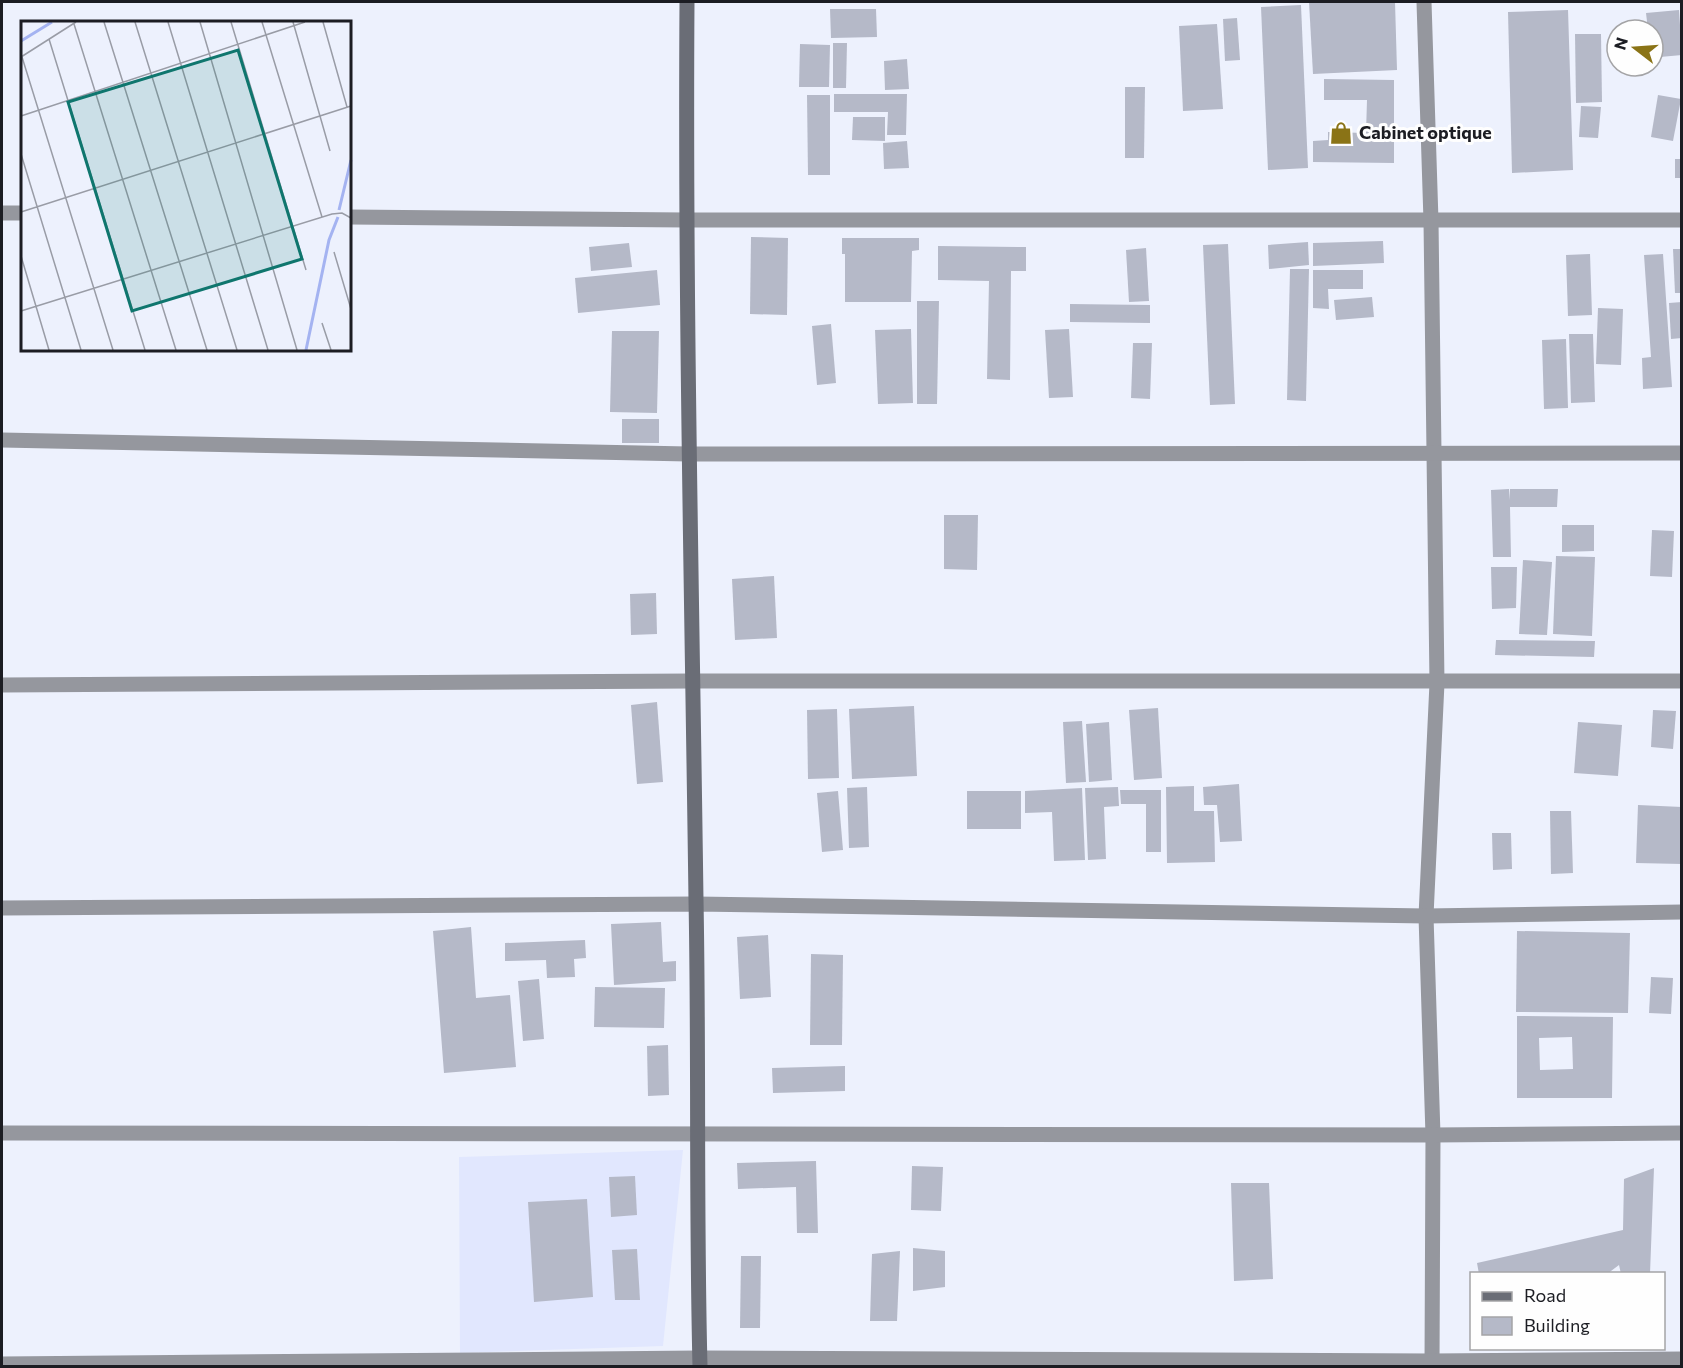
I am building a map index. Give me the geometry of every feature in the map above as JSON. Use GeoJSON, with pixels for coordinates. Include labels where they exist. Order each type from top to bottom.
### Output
{"type":"FeatureCollection","features":[{"type":"Feature","properties":{"kind":"street"},"geometry":{"type":"LineString","coordinates":[[687,2],[688,454],[696,904],[700,1362]]}},
{"type":"Feature","properties":{"kind":"street"},"geometry":{"type":"LineString","coordinates":[[1424,2],[1431,221],[1437,682],[1426,916],[1433,1135],[1432,1364]]}},
{"type":"Feature","properties":{"kind":"street"},"geometry":{"type":"LineString","coordinates":[[2,213],[21,213]]}},
{"type":"Feature","properties":{"kind":"street"},"geometry":{"type":"LineString","coordinates":[[351,217],[686,220],[1682,220]]}},
{"type":"Feature","properties":{"kind":"street"},"geometry":{"type":"LineString","coordinates":[[2,440],[688,454],[1682,453]]}},
{"type":"Feature","properties":{"kind":"street"},"geometry":{"type":"LineString","coordinates":[[2,685],[692,681],[1682,681]]}},
{"type":"Feature","properties":{"kind":"street"},"geometry":{"type":"LineString","coordinates":[[2,908],[696,904],[1426,916],[1682,912]]}},
{"type":"Feature","properties":{"kind":"street"},"geometry":{"type":"LineString","coordinates":[[2,1133],[1433,1135],[1682,1132]]}},
{"type":"Feature","properties":{"kind":"street"},"geometry":{"type":"LineString","coordinates":[[2,1364],[700,1362],[1432,1364],[1682,1359]]}},
{"type":"Feature","properties":{"kind":"shaded area"},"geometry":{"type":"Polygon","coordinates":[[[683,1150],[663,1346],[460,1353],[459,1157],[683,1150]]]}},
{"type":"Feature","properties":{"kind":"building"},"geometry":{"type":"Polygon","coordinates":[[[1309,2],[1395,2],[1397,70],[1313,74],[1309,2]]]}},
{"type":"Feature","properties":{"kind":"building"},"geometry":{"type":"Polygon","coordinates":[[[1301,5],[1308,168],[1268,170],[1261,7],[1301,5]]]}},
{"type":"Feature","properties":{"kind":"building"},"geometry":{"type":"Polygon","coordinates":[[[830,9],[876,9],[877,37],[831,38],[830,9]]]}},
{"type":"Feature","properties":{"kind":"building"},"geometry":{"type":"Polygon","coordinates":[[[1568,10],[1573,170],[1512,173],[1508,12],[1568,10]]]}},
{"type":"Feature","properties":{"kind":"building"},"geometry":{"type":"Polygon","coordinates":[[[1679,10],[1682,55],[1665,57],[1665,18],[1647,18],[1646,13],[1679,10]]]}},
{"type":"Feature","properties":{"kind":"building"},"geometry":{"type":"Polygon","coordinates":[[[1237,18],[1240,60],[1225,61],[1223,19],[1237,18]]]}},
{"type":"Feature","properties":{"kind":"building"},"geometry":{"type":"Polygon","coordinates":[[[1217,24],[1223,109],[1183,111],[1179,26],[1217,24]]]}},
{"type":"Feature","properties":{"kind":"building"},"geometry":{"type":"Polygon","coordinates":[[[1575,34],[1601,34],[1602,102],[1576,103],[1575,34]]]}},
{"type":"Feature","properties":{"kind":"building"},"geometry":{"type":"Polygon","coordinates":[[[833,43],[847,43],[846,88],[833,88],[833,43]]]}},
{"type":"Feature","properties":{"kind":"building"},"geometry":{"type":"Polygon","coordinates":[[[800,44],[830,45],[829,87],[799,87],[800,44]]]}},
{"type":"Feature","properties":{"kind":"building"},"geometry":{"type":"Polygon","coordinates":[[[907,59],[909,89],[885,90],[884,61],[907,59]]]}},
{"type":"Feature","properties":{"kind":"building"},"geometry":{"type":"Polygon","coordinates":[[[1324,79],[1394,80],[1394,163],[1313,162],[1313,141],[1328,140],[1328,132],[1366,133],[1367,100],[1324,100],[1324,79]]]}},
{"type":"Feature","properties":{"kind":"building"},"geometry":{"type":"Polygon","coordinates":[[[1125,87],[1145,87],[1144,158],[1125,158],[1125,87]]]}},
{"type":"Feature","properties":{"kind":"building"},"geometry":{"type":"Polygon","coordinates":[[[834,94],[907,94],[906,135],[887,135],[888,112],[834,112],[834,94]]]}},
{"type":"Feature","properties":{"kind":"building"},"geometry":{"type":"Polygon","coordinates":[[[807,95],[830,95],[830,175],[808,175],[807,95]]]}},
{"type":"Feature","properties":{"kind":"building"},"geometry":{"type":"Polygon","coordinates":[[[1658,95],[1681,99],[1673,141],[1651,137],[1658,95]]]}},
{"type":"Feature","properties":{"kind":"building"},"geometry":{"type":"Polygon","coordinates":[[[1581,106],[1601,107],[1598,138],[1579,137],[1581,106]]]}},
{"type":"Feature","properties":{"kind":"building"},"geometry":{"type":"Polygon","coordinates":[[[853,117],[885,117],[885,141],[852,140],[853,117]]]}},
{"type":"Feature","properties":{"kind":"building"},"geometry":{"type":"Polygon","coordinates":[[[907,141],[909,168],[884,169],[883,143],[907,141]]]}},
{"type":"Feature","properties":{"kind":"building"},"geometry":{"type":"Polygon","coordinates":[[[1675,159],[1682,159],[1682,178],[1675,178],[1675,159]]]}},
{"type":"Feature","properties":{"kind":"building"},"geometry":{"type":"Polygon","coordinates":[[[751,237],[788,238],[787,315],[750,314],[751,237]]]}},
{"type":"Feature","properties":{"kind":"building"},"geometry":{"type":"Polygon","coordinates":[[[842,238],[919,238],[919,250],[912,251],[911,302],[845,302],[845,254],[842,254],[842,238]]]}},
{"type":"Feature","properties":{"kind":"building"},"geometry":{"type":"Polygon","coordinates":[[[1383,241],[1384,263],[1313,266],[1313,243],[1383,241]]]}},
{"type":"Feature","properties":{"kind":"building"},"geometry":{"type":"Polygon","coordinates":[[[1308,242],[1309,265],[1269,269],[1268,245],[1308,242]]]}},
{"type":"Feature","properties":{"kind":"building"},"geometry":{"type":"Polygon","coordinates":[[[629,243],[632,267],[591,271],[589,247],[629,243]]]}},
{"type":"Feature","properties":{"kind":"building"},"geometry":{"type":"Polygon","coordinates":[[[1228,244],[1235,404],[1210,405],[1203,245],[1228,244]]]}},
{"type":"Feature","properties":{"kind":"building"},"geometry":{"type":"Polygon","coordinates":[[[938,246],[1026,247],[1026,271],[1011,271],[1010,380],[987,379],[989,281],[938,280],[938,246]]]}},
{"type":"Feature","properties":{"kind":"building"},"geometry":{"type":"Polygon","coordinates":[[[1146,248],[1149,301],[1129,302],[1126,250],[1146,248]]]}},
{"type":"Feature","properties":{"kind":"building"},"geometry":{"type":"Polygon","coordinates":[[[1673,249],[1682,249],[1682,293],[1675,293],[1673,249]]]}},
{"type":"Feature","properties":{"kind":"building"},"geometry":{"type":"Polygon","coordinates":[[[1590,254],[1592,315],[1568,316],[1566,255],[1590,254]]]}},
{"type":"Feature","properties":{"kind":"building"},"geometry":{"type":"Polygon","coordinates":[[[1663,254],[1672,387],[1643,389],[1642,358],[1651,357],[1644,255],[1663,254]]]}},
{"type":"Feature","properties":{"kind":"building"},"geometry":{"type":"Polygon","coordinates":[[[1290,269],[1309,269],[1306,401],[1287,400],[1290,269]]]}},
{"type":"Feature","properties":{"kind":"building"},"geometry":{"type":"Polygon","coordinates":[[[657,270],[660,305],[578,313],[575,278],[657,270]]]}},
{"type":"Feature","properties":{"kind":"building"},"geometry":{"type":"Polygon","coordinates":[[[1313,270],[1363,270],[1363,289],[1328,289],[1329,309],[1313,308],[1313,270]]]}},
{"type":"Feature","properties":{"kind":"building"},"geometry":{"type":"Polygon","coordinates":[[[1372,297],[1374,317],[1336,320],[1334,300],[1372,297]]]}},
{"type":"Feature","properties":{"kind":"building"},"geometry":{"type":"Polygon","coordinates":[[[917,301],[939,301],[937,404],[917,404],[917,301]]]}},
{"type":"Feature","properties":{"kind":"building"},"geometry":{"type":"Polygon","coordinates":[[[1682,302],[1682,338],[1671,339],[1669,303],[1682,302]]]}},
{"type":"Feature","properties":{"kind":"building"},"geometry":{"type":"Polygon","coordinates":[[[1070,304],[1150,305],[1150,323],[1070,322],[1070,304]]]}},
{"type":"Feature","properties":{"kind":"building"},"geometry":{"type":"Polygon","coordinates":[[[1598,308],[1623,309],[1621,365],[1596,364],[1598,308]]]}},
{"type":"Feature","properties":{"kind":"building"},"geometry":{"type":"Polygon","coordinates":[[[831,324],[836,383],[817,385],[812,326],[831,324]]]}},
{"type":"Feature","properties":{"kind":"building"},"geometry":{"type":"Polygon","coordinates":[[[911,329],[913,403],[878,404],[875,330],[911,329]]]}},
{"type":"Feature","properties":{"kind":"building"},"geometry":{"type":"Polygon","coordinates":[[[1069,329],[1073,397],[1049,398],[1045,330],[1069,329]]]}},
{"type":"Feature","properties":{"kind":"building"},"geometry":{"type":"Polygon","coordinates":[[[612,331],[659,331],[657,413],[610,412],[612,331]]]}},
{"type":"Feature","properties":{"kind":"building"},"geometry":{"type":"Polygon","coordinates":[[[1569,334],[1593,334],[1595,402],[1571,403],[1569,334]]]}},
{"type":"Feature","properties":{"kind":"building"},"geometry":{"type":"Polygon","coordinates":[[[1566,339],[1568,408],[1544,409],[1542,340],[1566,339]]]}},
{"type":"Feature","properties":{"kind":"building"},"geometry":{"type":"Polygon","coordinates":[[[1133,343],[1152,343],[1150,399],[1131,398],[1133,343]]]}},
{"type":"Feature","properties":{"kind":"building"},"geometry":{"type":"Polygon","coordinates":[[[622,419],[659,419],[659,443],[622,443],[622,419]]]}},
{"type":"Feature","properties":{"kind":"building"},"geometry":{"type":"Polygon","coordinates":[[[1509,489],[1509,500],[1510,489],[1558,489],[1557,507],[1510,507],[1511,557],[1493,557],[1491,490],[1509,489]]]}},
{"type":"Feature","properties":{"kind":"building"},"geometry":{"type":"Polygon","coordinates":[[[944,515],[978,515],[977,570],[944,569],[944,515]]]}},
{"type":"Feature","properties":{"kind":"building"},"geometry":{"type":"Polygon","coordinates":[[[1562,525],[1594,525],[1594,551],[1562,552],[1562,525]]]}},
{"type":"Feature","properties":{"kind":"building"},"geometry":{"type":"Polygon","coordinates":[[[1652,530],[1674,531],[1672,577],[1650,576],[1652,530]]]}},
{"type":"Feature","properties":{"kind":"building"},"geometry":{"type":"Polygon","coordinates":[[[1556,556],[1595,557],[1592,636],[1553,634],[1556,556]]]}},
{"type":"Feature","properties":{"kind":"building"},"geometry":{"type":"Polygon","coordinates":[[[1523,560],[1552,562],[1547,635],[1519,634],[1523,560]]]}},
{"type":"Feature","properties":{"kind":"building"},"geometry":{"type":"Polygon","coordinates":[[[1491,567],[1517,567],[1516,608],[1492,609],[1491,567]]]}},
{"type":"Feature","properties":{"kind":"building"},"geometry":{"type":"Polygon","coordinates":[[[774,576],[777,638],[735,640],[732,579],[774,576]]]}},
{"type":"Feature","properties":{"kind":"building"},"geometry":{"type":"Polygon","coordinates":[[[656,593],[657,634],[631,635],[630,594],[656,593]]]}},
{"type":"Feature","properties":{"kind":"building"},"geometry":{"type":"Polygon","coordinates":[[[1496,640],[1595,641],[1594,657],[1495,655],[1496,640]]]}},
{"type":"Feature","properties":{"kind":"building"},"geometry":{"type":"Polygon","coordinates":[[[657,702],[663,782],[637,784],[631,705],[657,702]]]}},
{"type":"Feature","properties":{"kind":"building"},"geometry":{"type":"Polygon","coordinates":[[[914,706],[917,776],[852,779],[849,709],[914,706]]]}},
{"type":"Feature","properties":{"kind":"building"},"geometry":{"type":"Polygon","coordinates":[[[1158,708],[1162,778],[1134,780],[1129,710],[1158,708]]]}},
{"type":"Feature","properties":{"kind":"building"},"geometry":{"type":"Polygon","coordinates":[[[837,709],[839,778],[808,779],[807,710],[837,709]]]}},
{"type":"Feature","properties":{"kind":"building"},"geometry":{"type":"Polygon","coordinates":[[[1653,710],[1676,711],[1673,749],[1651,747],[1653,710]]]}},
{"type":"Feature","properties":{"kind":"building"},"geometry":{"type":"Polygon","coordinates":[[[1082,721],[1086,782],[1066,783],[1063,722],[1082,721]]]}},
{"type":"Feature","properties":{"kind":"building"},"geometry":{"type":"Polygon","coordinates":[[[1109,722],[1112,780],[1089,782],[1086,724],[1109,722]]]}},
{"type":"Feature","properties":{"kind":"building"},"geometry":{"type":"Polygon","coordinates":[[[1578,722],[1622,725],[1618,776],[1574,773],[1578,722]]]}},
{"type":"Feature","properties":{"kind":"building"},"geometry":{"type":"Polygon","coordinates":[[[1239,784],[1242,841],[1220,842],[1217,805],[1204,805],[1203,787],[1239,784]]]}},
{"type":"Feature","properties":{"kind":"building"},"geometry":{"type":"Polygon","coordinates":[[[1194,786],[1194,811],[1214,811],[1215,862],[1167,863],[1166,787],[1194,786]]]}},
{"type":"Feature","properties":{"kind":"building"},"geometry":{"type":"Polygon","coordinates":[[[867,787],[869,847],[849,848],[847,788],[867,787]]]}},
{"type":"Feature","properties":{"kind":"building"},"geometry":{"type":"Polygon","coordinates":[[[1118,787],[1119,806],[1104,807],[1106,859],[1088,860],[1085,788],[1118,787]]]}},
{"type":"Feature","properties":{"kind":"building"},"geometry":{"type":"Polygon","coordinates":[[[1082,788],[1085,860],[1054,861],[1052,812],[1025,813],[1025,791],[1082,788]]]}},
{"type":"Feature","properties":{"kind":"building"},"geometry":{"type":"Polygon","coordinates":[[[1120,790],[1161,790],[1161,852],[1146,852],[1146,804],[1121,804],[1120,790]]]}},
{"type":"Feature","properties":{"kind":"building"},"geometry":{"type":"Polygon","coordinates":[[[838,791],[843,850],[822,852],[817,793],[838,791]]]}},
{"type":"Feature","properties":{"kind":"building"},"geometry":{"type":"Polygon","coordinates":[[[967,791],[1021,791],[1021,829],[967,829],[967,791]]]}},
{"type":"Feature","properties":{"kind":"building"},"geometry":{"type":"Polygon","coordinates":[[[1638,805],[1682,807],[1682,864],[1636,863],[1638,805]]]}},
{"type":"Feature","properties":{"kind":"building"},"geometry":{"type":"Polygon","coordinates":[[[1550,811],[1571,811],[1573,873],[1551,874],[1550,811]]]}},
{"type":"Feature","properties":{"kind":"building"},"geometry":{"type":"Polygon","coordinates":[[[1492,833],[1511,833],[1512,869],[1493,870],[1492,833]]]}},
{"type":"Feature","properties":{"kind":"building"},"geometry":{"type":"Polygon","coordinates":[[[661,922],[663,962],[676,961],[676,981],[614,985],[611,924],[661,922]]]}},
{"type":"Feature","properties":{"kind":"building"},"geometry":{"type":"Polygon","coordinates":[[[471,927],[476,998],[510,995],[516,1067],[444,1073],[433,931],[471,927]]]}},
{"type":"Feature","properties":{"kind":"building"},"geometry":{"type":"Polygon","coordinates":[[[1517,931],[1630,933],[1628,1013],[1516,1012],[1517,931]]]}},
{"type":"Feature","properties":{"kind":"building"},"geometry":{"type":"Polygon","coordinates":[[[768,935],[771,997],[740,999],[737,937],[768,935]]]}},
{"type":"Feature","properties":{"kind":"building"},"geometry":{"type":"Polygon","coordinates":[[[585,940],[586,958],[574,959],[575,977],[547,978],[546,960],[505,961],[505,943],[585,940]]]}},
{"type":"Feature","properties":{"kind":"building"},"geometry":{"type":"Polygon","coordinates":[[[811,954],[843,955],[842,1045],[810,1045],[811,954]]]}},
{"type":"Feature","properties":{"kind":"building"},"geometry":{"type":"Polygon","coordinates":[[[1651,977],[1673,978],[1671,1014],[1649,1013],[1651,977]]]}},
{"type":"Feature","properties":{"kind":"building"},"geometry":{"type":"Polygon","coordinates":[[[539,979],[544,1039],[523,1041],[518,981],[539,979]]]}},
{"type":"Feature","properties":{"kind":"building"},"geometry":{"type":"Polygon","coordinates":[[[595,987],[665,988],[664,1028],[594,1027],[595,987]]]}},
{"type":"Feature","properties":{"kind":"building"},"geometry":{"type":"Polygon","coordinates":[[[1517,1016],[1613,1017],[1612,1098],[1517,1098],[1517,1016]],[[1572,1037],[1539,1038],[1540,1070],[1573,1069],[1572,1037]]]}},
{"type":"Feature","properties":{"kind":"building"},"geometry":{"type":"Polygon","coordinates":[[[668,1045],[669,1095],[648,1096],[647,1046],[668,1045]]]}},
{"type":"Feature","properties":{"kind":"building"},"geometry":{"type":"Polygon","coordinates":[[[845,1066],[845,1091],[773,1093],[772,1068],[845,1066]]]}},
{"type":"Feature","properties":{"kind":"building"},"geometry":{"type":"Polygon","coordinates":[[[816,1161],[818,1233],[797,1233],[796,1187],[738,1189],[737,1163],[816,1161]]]}},
{"type":"Feature","properties":{"kind":"building"},"geometry":{"type":"Polygon","coordinates":[[[912,1166],[943,1167],[941,1211],[911,1210],[912,1166]]]}},
{"type":"Feature","properties":{"kind":"building"},"geometry":{"type":"Polygon","coordinates":[[[1654,1168],[1650,1272],[1621,1272],[1619,1265],[1610,1272],[1479,1272],[1477,1263],[1623,1230],[1624,1179],[1654,1168]]]}},
{"type":"Feature","properties":{"kind":"building"},"geometry":{"type":"Polygon","coordinates":[[[635,1176],[637,1215],[611,1217],[609,1177],[635,1176]]]}},
{"type":"Feature","properties":{"kind":"building"},"geometry":{"type":"Polygon","coordinates":[[[1231,1183],[1269,1183],[1273,1279],[1234,1281],[1231,1183]]]}},
{"type":"Feature","properties":{"kind":"building"},"geometry":{"type":"Polygon","coordinates":[[[587,1199],[593,1297],[534,1302],[528,1202],[587,1199]]]}},
{"type":"Feature","properties":{"kind":"building"},"geometry":{"type":"Polygon","coordinates":[[[913,1248],[945,1251],[945,1287],[913,1291],[913,1248]]]}},
{"type":"Feature","properties":{"kind":"building"},"geometry":{"type":"Polygon","coordinates":[[[637,1249],[640,1300],[615,1300],[612,1250],[637,1249]]]}},
{"type":"Feature","properties":{"kind":"building"},"geometry":{"type":"Polygon","coordinates":[[[900,1251],[897,1321],[870,1321],[872,1254],[900,1251]]]}},
{"type":"Feature","properties":{"kind":"building"},"geometry":{"type":"Polygon","coordinates":[[[741,1256],[761,1256],[760,1328],[740,1328],[741,1256]]]}},
{"type":"Feature","properties":{"kind":"place","name":"Cabinet optique"},"geometry":{"type":"Point","coordinates":[1341,133]}}]}
